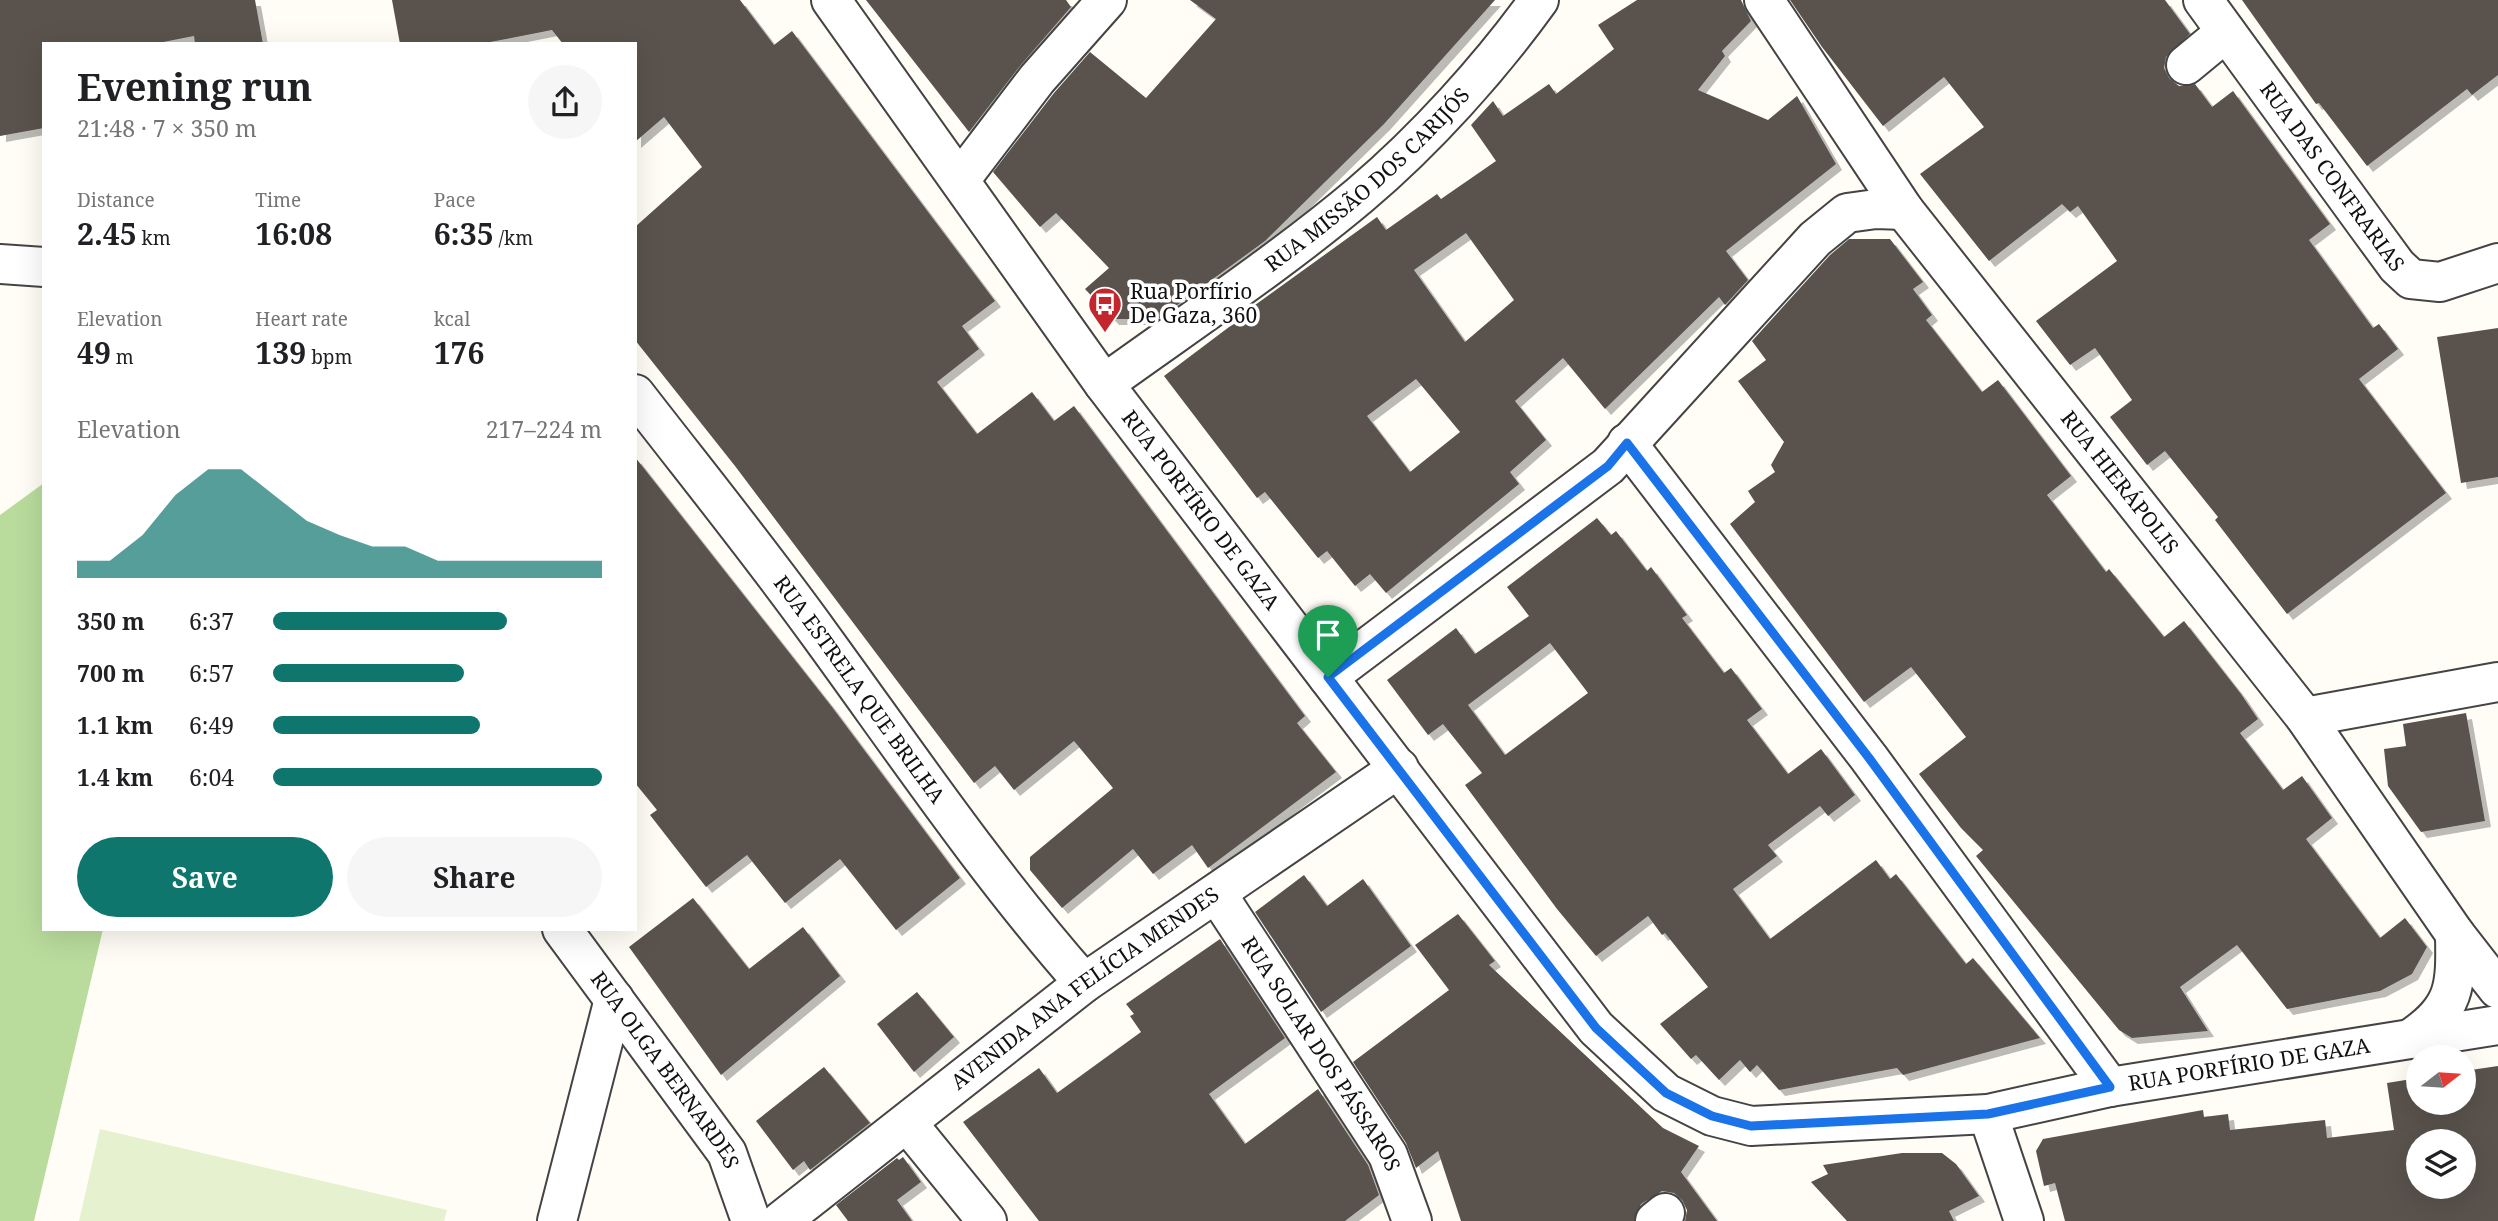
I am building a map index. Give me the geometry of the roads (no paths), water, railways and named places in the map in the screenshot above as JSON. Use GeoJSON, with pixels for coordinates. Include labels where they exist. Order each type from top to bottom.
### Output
{"type":"FeatureCollection","features":[{"type":"Feature","properties":{"kind":"street","name":"RUA PORFÍRIO DE GAZA"},"geometry":{"type":"LineString","coordinates":[[831,0],[1104,384],[1596,1028],[1666,1093],[1712,1116],[1751,1126],[1988,1114],[2110,1087],[2498,1026]]}},
{"type":"Feature","properties":{"kind":"street"},"geometry":{"type":"LineString","coordinates":[[960,180],[1037,79],[1107,0]]}},
{"type":"Feature","properties":{"kind":"street","name":"RUA MISSÃO DOS CARIJÓS"},"geometry":{"type":"LineString","coordinates":[[1104,384],[1360,195],[1416,142],[1516,32],[1539,0]]}},
{"type":"Feature","properties":{"kind":"street","name":"RUA DAS CONFRARIAS"},"geometry":{"type":"LineString","coordinates":[[2203,0],[2397,266],[2411,279],[2440,282],[2498,263]]}},
{"type":"Feature","properties":{"kind":"street","name":"RUA HIERÁPOLIS"},"geometry":{"type":"LineString","coordinates":[[1775,15],[1904,210],[2305,717],[2455,934],[2498,989]]}},
{"type":"Feature","properties":{"kind":"street"},"geometry":{"type":"LineString","coordinates":[[2186,65],[2226,33]]}},
{"type":"Feature","properties":{"kind":"street"},"geometry":{"type":"LineString","coordinates":[[1328,677],[1608,466],[1815,239],[1847,213],[1876,209],[1904,210]]}},
{"type":"Feature","properties":{"kind":"street"},"geometry":{"type":"LineString","coordinates":[[0,264],[42,267]]}},
{"type":"Feature","properties":{"kind":"street","name":"RUA ESTRELA QUE BRILHA"},"geometry":{"type":"LineString","coordinates":[[637,397],[819,633],[920,776],[1033,926],[1084,983]]}},
{"type":"Feature","properties":{"kind":"street"},"geometry":{"type":"LineString","coordinates":[[1627,443],[1869,758],[2110,1087]]}},
{"type":"Feature","properties":{"kind":"street"},"geometry":{"type":"LineString","coordinates":[[2305,717],[2498,682]]}},
{"type":"Feature","properties":{"kind":"street","name":"AVENIDA ANA FELÍCIA MENDES"},"geometry":{"type":"LineString","coordinates":[[781,1221],[908,1124],[1084,983],[1399,768]]}},
{"type":"Feature","properties":{"kind":"street","name":"RUA SOLAR DOS PÁSSAROS"},"geometry":{"type":"LineString","coordinates":[[1217,894],[1388,1155],[1412,1221]]}},
{"type":"Feature","properties":{"kind":"street","name":"RUA OLGA BERNARDES"},"geometry":{"type":"LineString","coordinates":[[563,931],[727,1153],[751,1221]]}},
{"type":"Feature","properties":{"kind":"street"},"geometry":{"type":"LineString","coordinates":[[2410,1039],[2431,1025],[2452,995],[2455,934]]}},
{"type":"Feature","properties":{"kind":"street"},"geometry":{"type":"LineString","coordinates":[[557,1221],[614,999]]}},
{"type":"Feature","properties":{"kind":"street"},"geometry":{"type":"LineString","coordinates":[[1988,1114],[2024,1221]]}},
{"type":"Feature","properties":{"kind":"street"},"geometry":{"type":"LineString","coordinates":[[908,1124],[987,1221]]}},
{"type":"Feature","properties":{"kind":"place","name":"Rua Porfírio De Gaza, 360"},"geometry":{"type":"Point","coordinates":[1105,334]}}]}
